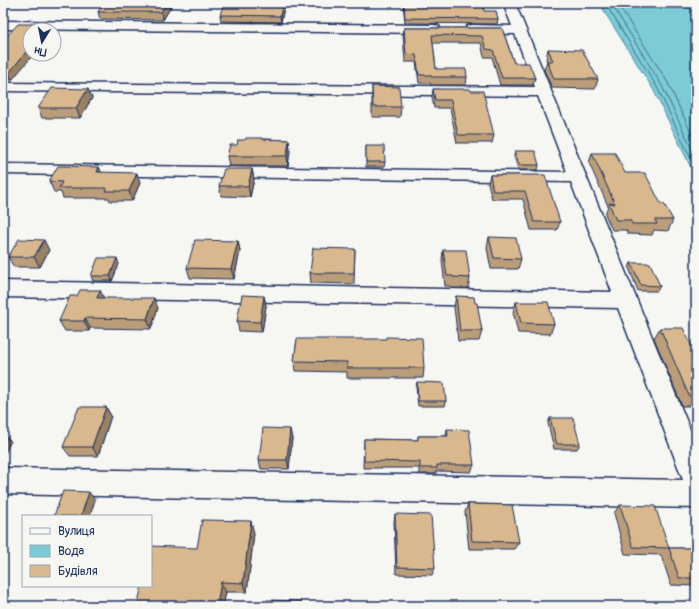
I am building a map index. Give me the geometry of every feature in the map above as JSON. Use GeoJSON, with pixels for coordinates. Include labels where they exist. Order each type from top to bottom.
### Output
{"type":"FeatureCollection","features":[{"type":"Feature","properties":{"kind":"street"},"geometry":{"type":"LineString","coordinates":[[509,3],[696,478]]}},
{"type":"Feature","properties":{"kind":"street"},"geometry":{"type":"LineString","coordinates":[[3,25],[519,30]]}},
{"type":"Feature","properties":{"kind":"street"},"geometry":{"type":"LineString","coordinates":[[3,87],[544,92]]}},
{"type":"Feature","properties":{"kind":"street"},"geometry":{"type":"LineString","coordinates":[[3,169],[577,177]]}},
{"type":"Feature","properties":{"kind":"street"},"geometry":{"type":"LineString","coordinates":[[3,289],[626,300]]}},
{"type":"Feature","properties":{"kind":"street"},"geometry":{"type":"LineString","coordinates":[[3,481],[696,494]]}},
{"type":"Feature","properties":{"kind":"water"},"geometry":{"type":"Polygon","coordinates":[[[601,3],[696,3],[696,178],[653,89],[605,13],[601,3]]]}},
{"type":"Feature","properties":{"kind":"building"},"geometry":{"type":"Polygon","coordinates":[[[104,3],[167,3],[161,12],[98,12],[104,3]]]}},
{"type":"Feature","properties":{"kind":"building"},"geometry":{"type":"Polygon","coordinates":[[[224,3],[283,3],[280,16],[220,15],[224,3]]]}},
{"type":"Feature","properties":{"kind":"building"},"geometry":{"type":"Polygon","coordinates":[[[404,3],[482,3],[484,11],[496,11],[498,19],[405,18],[404,3]]]}},
{"type":"Feature","properties":{"kind":"building"},"geometry":{"type":"Polygon","coordinates":[[[18,24],[22,24],[22,57],[9,73],[3,73],[3,40],[18,24]]]}},
{"type":"Feature","properties":{"kind":"building"},"geometry":{"type":"Polygon","coordinates":[[[404,28],[502,28],[514,63],[529,63],[535,78],[502,78],[493,50],[486,49],[482,36],[432,35],[436,69],[466,69],[467,77],[431,77],[431,75],[419,75],[416,55],[406,54],[404,28]]]}},
{"type":"Feature","properties":{"kind":"building"},"geometry":{"type":"Polygon","coordinates":[[[548,49],[582,50],[598,79],[554,79],[547,61],[553,61],[548,49]]]}},
{"type":"Feature","properties":{"kind":"building"},"geometry":{"type":"Polygon","coordinates":[[[372,86],[399,87],[401,107],[373,107],[372,86]]]}},
{"type":"Feature","properties":{"kind":"building"},"geometry":{"type":"Polygon","coordinates":[[[52,88],[88,89],[76,108],[38,108],[52,88]]]}},
{"type":"Feature","properties":{"kind":"building"},"geometry":{"type":"Polygon","coordinates":[[[433,89],[470,89],[471,91],[483,91],[494,135],[458,135],[451,100],[435,100],[433,89]]]}},
{"type":"Feature","properties":{"kind":"building"},"geometry":{"type":"Polygon","coordinates":[[[246,138],[289,140],[287,156],[227,156],[230,145],[237,145],[238,140],[245,140],[246,138]]]}},
{"type":"Feature","properties":{"kind":"building"},"geometry":{"type":"Polygon","coordinates":[[[366,146],[384,146],[385,162],[366,162],[366,146]]]}},
{"type":"Feature","properties":{"kind":"building"},"geometry":{"type":"Polygon","coordinates":[[[515,151],[535,151],[539,165],[519,165],[515,151]]]}},
{"type":"Feature","properties":{"kind":"building"},"geometry":{"type":"Polygon","coordinates":[[[592,153],[615,153],[625,173],[645,173],[661,204],[664,204],[673,220],[655,220],[657,224],[632,224],[630,220],[616,220],[609,203],[615,204],[592,153]]]}},
{"type":"Feature","properties":{"kind":"building"},"geometry":{"type":"Polygon","coordinates":[[[58,166],[99,167],[97,172],[137,173],[129,191],[106,191],[107,188],[59,188],[62,182],[49,181],[58,166]]]}},
{"type":"Feature","properties":{"kind":"building"},"geometry":{"type":"Polygon","coordinates":[[[224,169],[252,169],[248,186],[219,186],[224,169]]]}},
{"type":"Feature","properties":{"kind":"building"},"geometry":{"type":"Polygon","coordinates":[[[490,175],[545,175],[560,222],[534,222],[525,191],[493,191],[490,175]]]}},
{"type":"Feature","properties":{"kind":"building"},"geometry":{"type":"Polygon","coordinates":[[[489,237],[516,238],[521,259],[494,258],[489,237]]]}},
{"type":"Feature","properties":{"kind":"building"},"geometry":{"type":"Polygon","coordinates":[[[19,239],[44,240],[34,257],[8,257],[19,239]]]}},
{"type":"Feature","properties":{"kind":"building"},"geometry":{"type":"Polygon","coordinates":[[[195,240],[238,241],[231,269],[187,268],[195,240]]]}},
{"type":"Feature","properties":{"kind":"building"},"geometry":{"type":"Polygon","coordinates":[[[313,248],[355,249],[354,273],[310,273],[313,248]]]}},
{"type":"Feature","properties":{"kind":"building"},"geometry":{"type":"Polygon","coordinates":[[[443,250],[466,250],[470,278],[447,276],[443,250]]]}},
{"type":"Feature","properties":{"kind":"building"},"geometry":{"type":"Polygon","coordinates":[[[98,258],[117,258],[110,276],[91,276],[98,258]]]}},
{"type":"Feature","properties":{"kind":"building"},"geometry":{"type":"Polygon","coordinates":[[[631,263],[650,263],[660,286],[641,285],[631,263]]]}},
{"type":"Feature","properties":{"kind":"building"},"geometry":{"type":"Polygon","coordinates":[[[80,290],[100,290],[97,298],[154,298],[147,319],[85,318],[84,321],[59,321],[70,296],[77,296],[80,290]]]}},
{"type":"Feature","properties":{"kind":"building"},"geometry":{"type":"Polygon","coordinates":[[[242,295],[264,296],[260,322],[237,321],[242,295]]]}},
{"type":"Feature","properties":{"kind":"building"},"geometry":{"type":"Polygon","coordinates":[[[456,296],[474,297],[475,303],[477,303],[482,331],[460,331],[456,296]]]}},
{"type":"Feature","properties":{"kind":"building"},"geometry":{"type":"Polygon","coordinates":[[[516,302],[548,302],[554,324],[521,323],[516,302]]]}},
{"type":"Feature","properties":{"kind":"building"},"geometry":{"type":"Polygon","coordinates":[[[660,328],[683,328],[696,355],[696,396],[689,396],[660,328]]]}},
{"type":"Feature","properties":{"kind":"building"},"geometry":{"type":"Polygon","coordinates":[[[386,337],[422,338],[424,368],[347,368],[347,362],[294,361],[297,339],[386,339],[386,337]]]}},
{"type":"Feature","properties":{"kind":"building"},"geometry":{"type":"Polygon","coordinates":[[[417,382],[444,383],[446,401],[418,401],[417,382]]]}},
{"type":"Feature","properties":{"kind":"building"},"geometry":{"type":"Polygon","coordinates":[[[79,407],[106,407],[92,447],[63,447],[79,407]]]}},
{"type":"Feature","properties":{"kind":"building"},"geometry":{"type":"Polygon","coordinates":[[[550,418],[573,418],[580,444],[557,444],[550,418]]]}},
{"type":"Feature","properties":{"kind":"building"},"geometry":{"type":"Polygon","coordinates":[[[263,428],[290,429],[287,460],[259,460],[263,428]]]}},
{"type":"Feature","properties":{"kind":"building"},"geometry":{"type":"Polygon","coordinates":[[[447,429],[469,430],[474,465],[437,465],[437,468],[420,468],[420,462],[364,461],[364,439],[418,440],[418,436],[448,436],[447,429]]]}},
{"type":"Feature","properties":{"kind":"building"},"geometry":{"type":"Polygon","coordinates":[[[3,436],[7,437],[3,445],[3,436]]]}},
{"type":"Feature","properties":{"kind":"building"},"geometry":{"type":"Polygon","coordinates":[[[63,491],[89,492],[81,515],[54,515],[63,491]]]}},
{"type":"Feature","properties":{"kind":"building"},"geometry":{"type":"Polygon","coordinates":[[[468,504],[512,505],[519,542],[472,541],[468,504]]]}},
{"type":"Feature","properties":{"kind":"building"},"geometry":{"type":"Polygon","coordinates":[[[620,505],[655,506],[669,548],[633,547],[620,505]]]}},
{"type":"Feature","properties":{"kind":"building"},"geometry":{"type":"Polygon","coordinates":[[[395,514],[431,515],[435,568],[397,567],[395,514]]]}},
{"type":"Feature","properties":{"kind":"building"},"geometry":{"type":"Polygon","coordinates":[[[202,520],[251,521],[243,583],[221,582],[217,606],[137,606],[142,587],[152,587],[152,546],[197,548],[202,520]]]}},
{"type":"Feature","properties":{"kind":"building"},"geometry":{"type":"Polygon","coordinates":[[[669,548],[696,548],[696,578],[679,578],[669,548]]]}},
{"type":"Feature","properties":{"kind":"building"},"geometry":{"type":"Polygon","coordinates":[[[267,600],[301,601],[301,606],[267,606],[267,600]]]}}]}
